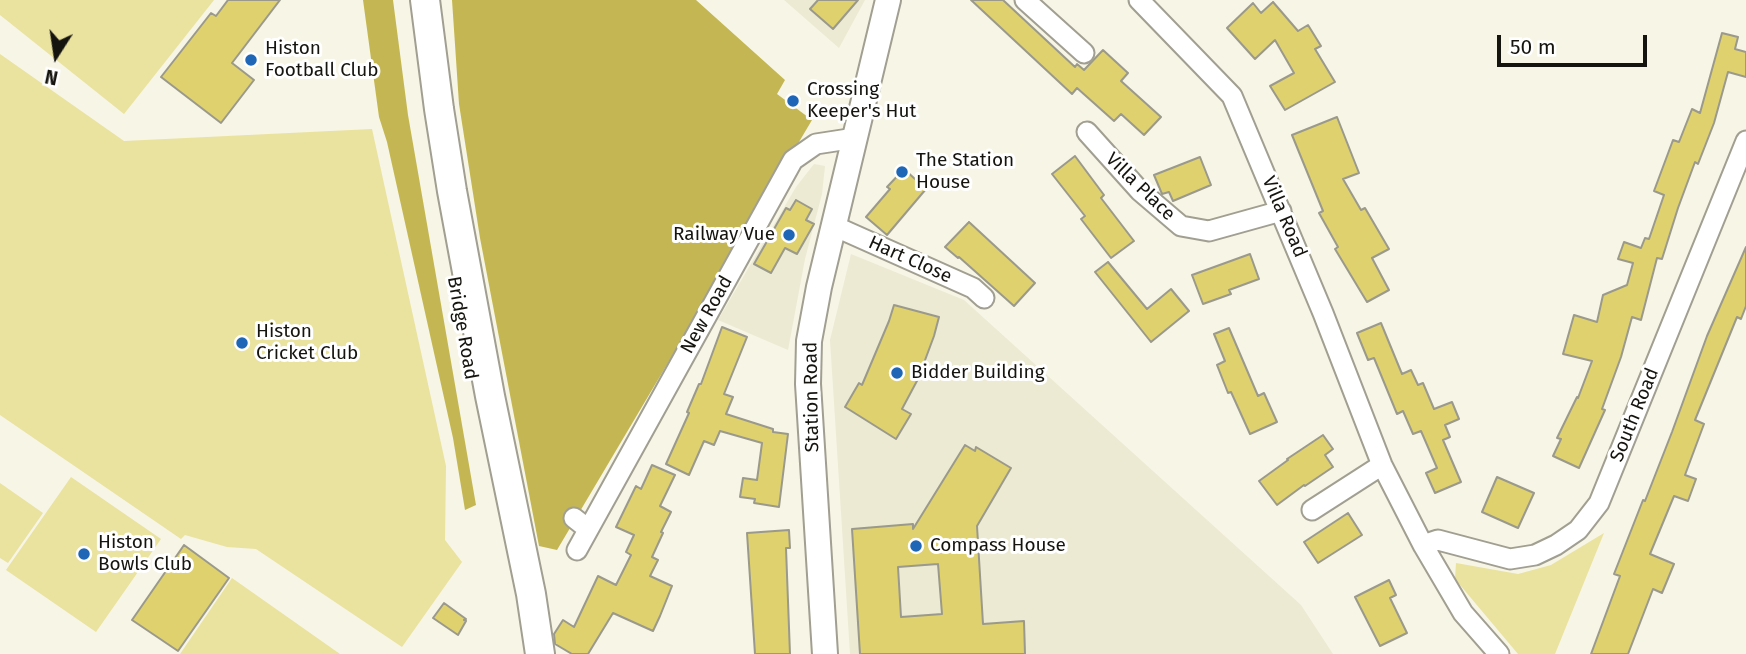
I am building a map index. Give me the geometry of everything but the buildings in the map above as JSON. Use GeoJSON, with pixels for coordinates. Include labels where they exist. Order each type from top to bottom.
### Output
{"type":"FeatureCollection","features":[{"type":"Feature","properties":{"kind":"main road","name":"Bridge Road"},"geometry":{"type":"LineString","coordinates":[[409,0],[423,113],[502,552],[535,652]]}},
{"type":"Feature","properties":{"kind":"main road","name":"Bridge Road"},"geometry":{"type":"LineString","coordinates":[[425,0],[452,191],[490,396],[531,594],[535,652]]}},
{"type":"Feature","properties":{"kind":"street","name":"Station Road"},"geometry":{"type":"LineString","coordinates":[[825,654],[807,384],[810,337],[888,0]]}},
{"type":"Feature","properties":{"kind":"street"},"geometry":{"type":"LineString","coordinates":[[1024,0],[1084,53]]}},
{"type":"Feature","properties":{"kind":"street","name":"Villa Road"},"geometry":{"type":"LineString","coordinates":[[1139,0],[1232,96],[1282,211],[1382,465],[1423,545],[1463,613],[1499,654]]}},
{"type":"Feature","properties":{"kind":"street","name":"Villa Place"},"geometry":{"type":"LineString","coordinates":[[1087,132],[1140,191],[1181,226],[1209,231],[1282,211]]}},
{"type":"Feature","properties":{"kind":"street","name":"New Road"},"geometry":{"type":"LineString","coordinates":[[577,550],[581,523],[793,160],[817,144],[855,138]]}},
{"type":"Feature","properties":{"kind":"street","name":"South Road"},"geometry":{"type":"LineString","coordinates":[[1423,545],[1438,540],[1510,559],[1535,555],[1578,530],[1599,503],[1746,141]]}},
{"type":"Feature","properties":{"kind":"street","name":"Hart Close"},"geometry":{"type":"LineString","coordinates":[[834,226],[972,288],[984,298]]}},
{"type":"Feature","properties":{"kind":"street"},"geometry":{"type":"LineString","coordinates":[[1312,510],[1382,465]]}},
{"type":"Feature","properties":{"kind":"shaded area"},"geometry":{"type":"Polygon","coordinates":[[[0,0],[214,0],[124,114],[0,15],[0,0]]]}},
{"type":"Feature","properties":{"kind":"shaded area"},"geometry":{"type":"Polygon","coordinates":[[[363,0],[393,0],[408,115],[476,505],[465,510],[453,438],[387,142],[379,117],[363,0]]]}},
{"type":"Feature","properties":{"kind":"shaded area"},"geometry":{"type":"Polygon","coordinates":[[[452,0],[696,0],[785,80],[777,94],[812,120],[557,550],[539,546],[480,238],[459,104],[452,0]]]}},
{"type":"Feature","properties":{"kind":"shaded area"},"geometry":{"type":"Polygon","coordinates":[[[784,0],[865,0],[839,48],[784,0]]]}},
{"type":"Feature","properties":{"kind":"shaded area"},"geometry":{"type":"Polygon","coordinates":[[[0,54],[124,141],[372,129],[446,466],[445,540],[462,562],[402,647],[256,549],[227,547],[185,535],[181,539],[0,415],[0,54]]]}},
{"type":"Feature","properties":{"kind":"shaded area"},"geometry":{"type":"Polygon","coordinates":[[[814,164],[825,166],[822,194],[805,259],[788,350],[718,320],[796,187],[814,164]]]}},
{"type":"Feature","properties":{"kind":"shaded area"},"geometry":{"type":"Polygon","coordinates":[[[851,254],[964,300],[1301,605],[1333,654],[850,654],[830,340],[851,254]]]}},
{"type":"Feature","properties":{"kind":"shaded area","name":"Histon Bowls Club"},"geometry":{"type":"Polygon","coordinates":[[[71,477],[161,539],[96,632],[6,570],[71,477]]]}},
{"type":"Feature","properties":{"kind":"shaded area"},"geometry":{"type":"Polygon","coordinates":[[[0,483],[43,513],[8,563],[0,558],[0,483]]]}},
{"type":"Feature","properties":{"kind":"shaded area"},"geometry":{"type":"Polygon","coordinates":[[[1604,533],[1555,654],[1518,654],[1455,579],[1456,563],[1518,574],[1551,565],[1604,533]]]}},
{"type":"Feature","properties":{"kind":"shaded area"},"geometry":{"type":"Polygon","coordinates":[[[232,578],[340,654],[180,654],[232,578]]]}},
{"type":"Feature","properties":{"kind":"place","name":"Histon Football Club"},"geometry":{"type":"Point","coordinates":[251,60]}},
{"type":"Feature","properties":{"kind":"place","name":"Crossing Keeper's Hut"},"geometry":{"type":"Point","coordinates":[793,101]}},
{"type":"Feature","properties":{"kind":"place","name":"The Station House"},"geometry":{"type":"Point","coordinates":[902,172]}},
{"type":"Feature","properties":{"kind":"place","name":"Railway Vue"},"geometry":{"type":"Point","coordinates":[789,235]}},
{"type":"Feature","properties":{"kind":"place","name":"Histon Cricket Club"},"geometry":{"type":"Point","coordinates":[242,343]}},
{"type":"Feature","properties":{"kind":"place","name":"Bidder Building"},"geometry":{"type":"Point","coordinates":[897,373]}},
{"type":"Feature","properties":{"kind":"place","name":"Compass House"},"geometry":{"type":"Point","coordinates":[916,546]}},
{"type":"Feature","properties":{"kind":"place","name":"Histon Bowls Club"},"geometry":{"type":"Point","coordinates":[84,554]}}]}
